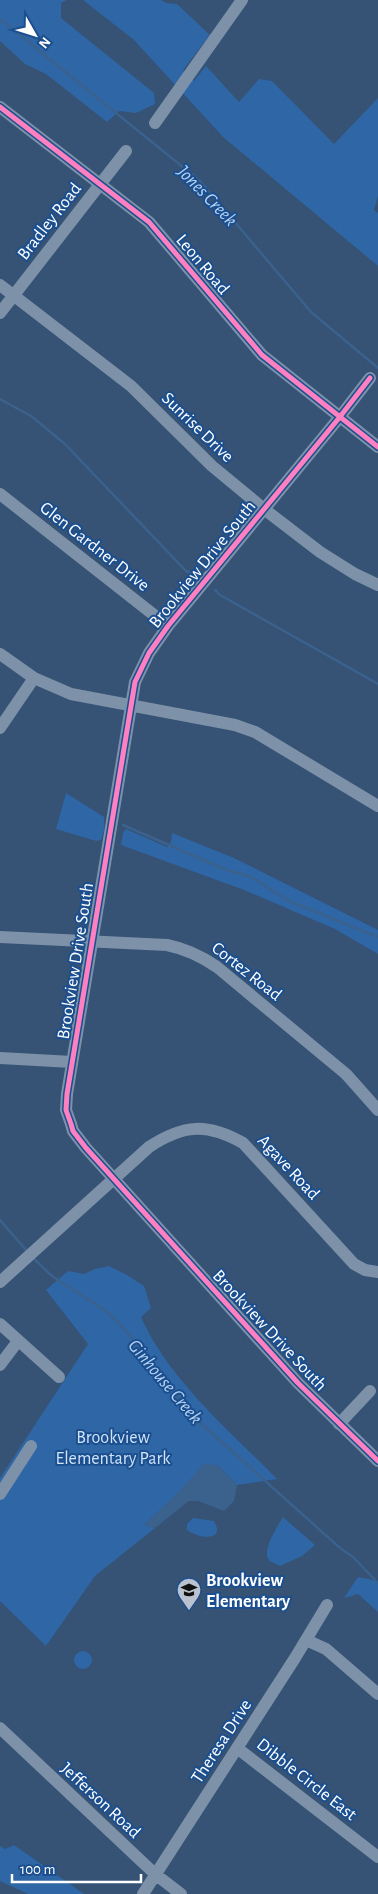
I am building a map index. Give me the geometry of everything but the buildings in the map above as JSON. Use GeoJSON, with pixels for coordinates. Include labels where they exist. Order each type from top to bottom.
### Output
{"type":"FeatureCollection","features":[{"type":"Feature","properties":{"kind":"street"},"geometry":{"type":"LineString","coordinates":[[155,124],[242,0]]}},
{"type":"Feature","properties":{"kind":"street","name":"Leon Road"},"geometry":{"type":"LineString","coordinates":[[0,107],[148,222],[262,355],[339,418],[378,447]]}},
{"type":"Feature","properties":{"kind":"street","name":"Bradley Road"},"geometry":{"type":"LineString","coordinates":[[0,313],[126,151]]}},
{"type":"Feature","properties":{"kind":"street","name":"Sunrise Drive"},"geometry":{"type":"LineString","coordinates":[[0,285],[132,386],[212,466],[264,509],[320,552],[378,586]]}},
{"type":"Feature","properties":{"kind":"street","name":"Brookview Drive South"},"geometry":{"type":"LineString","coordinates":[[370,378],[168,626],[148,653],[135,682],[72,1062],[66,1110],[73,1132],[113,1178],[298,1383],[378,1461]]}},
{"type":"Feature","properties":{"kind":"street","name":"Glen Gardner Drive"},"geometry":{"type":"LineString","coordinates":[[0,494],[168,626]]}},
{"type":"Feature","properties":{"kind":"street"},"geometry":{"type":"LineString","coordinates":[[0,654],[34,678],[71,694],[235,724],[255,732],[378,806]]}},
{"type":"Feature","properties":{"kind":"street"},"geometry":{"type":"LineString","coordinates":[[0,728],[34,678]]}},
{"type":"Feature","properties":{"kind":"street","name":"Cortez Road"},"geometry":{"type":"LineString","coordinates":[[0,937],[167,945],[199,955],[223,972],[346,1074],[378,1110]]}},
{"type":"Feature","properties":{"kind":"street"},"geometry":{"type":"LineString","coordinates":[[0,1058],[72,1062]]}},
{"type":"Feature","properties":{"kind":"street","name":"Agave Road"},"geometry":{"type":"LineString","coordinates":[[0,1282],[149,1146],[183,1129],[209,1130],[227,1134],[244,1143],[354,1264],[365,1270],[378,1272]]}},
{"type":"Feature","properties":{"kind":"street"},"geometry":{"type":"LineString","coordinates":[[0,1324],[59,1377]]}},
{"type":"Feature","properties":{"kind":"street"},"geometry":{"type":"LineString","coordinates":[[0,1365],[18,1342]]}},
{"type":"Feature","properties":{"kind":"street"},"geometry":{"type":"LineString","coordinates":[[339,1424],[370,1391]]}},
{"type":"Feature","properties":{"kind":"street"},"geometry":{"type":"LineString","coordinates":[[0,1494],[31,1446]]}},
{"type":"Feature","properties":{"kind":"street","name":"Theresa Drive"},"geometry":{"type":"LineString","coordinates":[[143,1894],[327,1605]]}},
{"type":"Feature","properties":{"kind":"street"},"geometry":{"type":"LineString","coordinates":[[306,1640],[326,1648],[378,1694]]}},
{"type":"Feature","properties":{"kind":"street","name":"Jefferson Road"},"geometry":{"type":"LineString","coordinates":[[0,1728],[156,1874],[181,1894]]}},
{"type":"Feature","properties":{"kind":"street","name":"Dibble Circle East"},"geometry":{"type":"LineString","coordinates":[[237,1748],[378,1857]]}},
{"type":"Feature","properties":{"kind":"green space"},"geometry":{"type":"Polygon","coordinates":[[[0,0],[67,0],[61,3],[61,18],[154,93],[155,104],[136,113],[119,111],[107,122],[46,74],[25,64],[0,41],[0,0]]]}},
{"type":"Feature","properties":{"kind":"green space"},"geometry":{"type":"Polygon","coordinates":[[[83,0],[161,0],[166,3],[177,4],[210,35],[183,70],[194,81],[206,66],[239,102],[259,79],[272,81],[334,144],[378,98],[378,196],[374,210],[378,213],[378,266],[223,137],[134,40],[83,0]]]}},
{"type":"Feature","properties":{"kind":"green space"},"geometry":{"type":"Polygon","coordinates":[[[66,793],[104,817],[104,830],[101,840],[96,841],[56,829],[66,793]]]}},
{"type":"Feature","properties":{"kind":"green space"},"geometry":{"type":"Polygon","coordinates":[[[126,829],[167,847],[171,842],[172,833],[234,858],[378,930],[378,954],[335,929],[244,890],[121,845],[123,833],[126,829]]]}},
{"type":"Feature","properties":{"kind":"green space","name":"Brookview Elementary Park"},"geometry":{"type":"Polygon","coordinates":[[[109,1266],[144,1286],[151,1308],[141,1317],[167,1362],[220,1423],[277,1479],[237,1485],[218,1466],[174,1497],[144,1525],[155,1528],[95,1576],[46,1646],[0,1601],[0,1478],[88,1344],[46,1290],[68,1271],[84,1274],[109,1266]]]}},
{"type":"Feature","properties":{"kind":"green space"},"geometry":{"type":"Polygon","coordinates":[[[283,1517],[315,1545],[302,1556],[280,1566],[269,1560],[267,1550],[271,1538],[283,1517]]]}},
{"type":"Feature","properties":{"kind":"green space"},"geometry":{"type":"Polygon","coordinates":[[[193,1518],[214,1521],[217,1533],[209,1537],[197,1535],[187,1530],[187,1524],[193,1518]]]}},
{"type":"Feature","properties":{"kind":"green space"},"geometry":{"type":"Polygon","coordinates":[[[358,1577],[378,1581],[378,1612],[358,1594],[344,1598],[358,1577]]]}},
{"type":"Feature","properties":{"kind":"green space"},"geometry":{"type":"Polygon","coordinates":[[[83,1651],[89,1654],[92,1660],[89,1666],[83,1669],[77,1666],[74,1660],[77,1654],[83,1651]]]}},
{"type":"Feature","properties":{"kind":"green space"},"geometry":{"type":"Polygon","coordinates":[[[14,1845],[84,1894],[28,1894],[0,1881],[0,1846],[5,1849],[14,1845]]]}},
{"type":"Feature","properties":{"kind":"shaded area"},"geometry":{"type":"Polygon","coordinates":[[[205,1463],[218,1466],[237,1485],[234,1501],[224,1511],[198,1501],[189,1501],[155,1528],[144,1525],[174,1497],[205,1463]]]}},
{"type":"Feature","properties":{"kind":"waterway","name":"Jones Creek"},"geometry":{"type":"LineString","coordinates":[[0,19],[200,181],[311,312],[378,368]]}},
{"type":"Feature","properties":{"kind":"waterway"},"geometry":{"type":"LineString","coordinates":[[0,399],[31,416],[65,444],[186,571],[197,576]]}},
{"type":"Feature","properties":{"kind":"waterway"},"geometry":{"type":"LineString","coordinates":[[215,590],[220,595],[378,684]]}},
{"type":"Feature","properties":{"kind":"waterway"},"geometry":{"type":"LineString","coordinates":[[123,825],[224,869],[251,877],[289,901],[378,937]]}},
{"type":"Feature","properties":{"kind":"waterway","name":"Ginhouse Creek"},"geometry":{"type":"LineString","coordinates":[[0,1220],[27,1251]]}},
{"type":"Feature","properties":{"kind":"waterway","name":"Ginhouse Creek"},"geometry":{"type":"LineString","coordinates":[[32,1257],[52,1276],[106,1311],[120,1324],[174,1391],[187,1411],[340,1548],[353,1557],[378,1583]]}},
{"type":"Feature","properties":{"kind":"cycle path"},"geometry":{"type":"LineString","coordinates":[[0,107],[149,222],[262,355],[378,447]]}},
{"type":"Feature","properties":{"kind":"cycle path"},"geometry":{"type":"LineString","coordinates":[[370,378],[168,626],[149,653],[135,682],[67,1094],[66,1110],[73,1131],[86,1148],[298,1383],[378,1461]]}},
{"type":"Feature","properties":{"kind":"place","name":"Brookview Elementary"},"geometry":{"type":"Point","coordinates":[189,1611]}}]}
